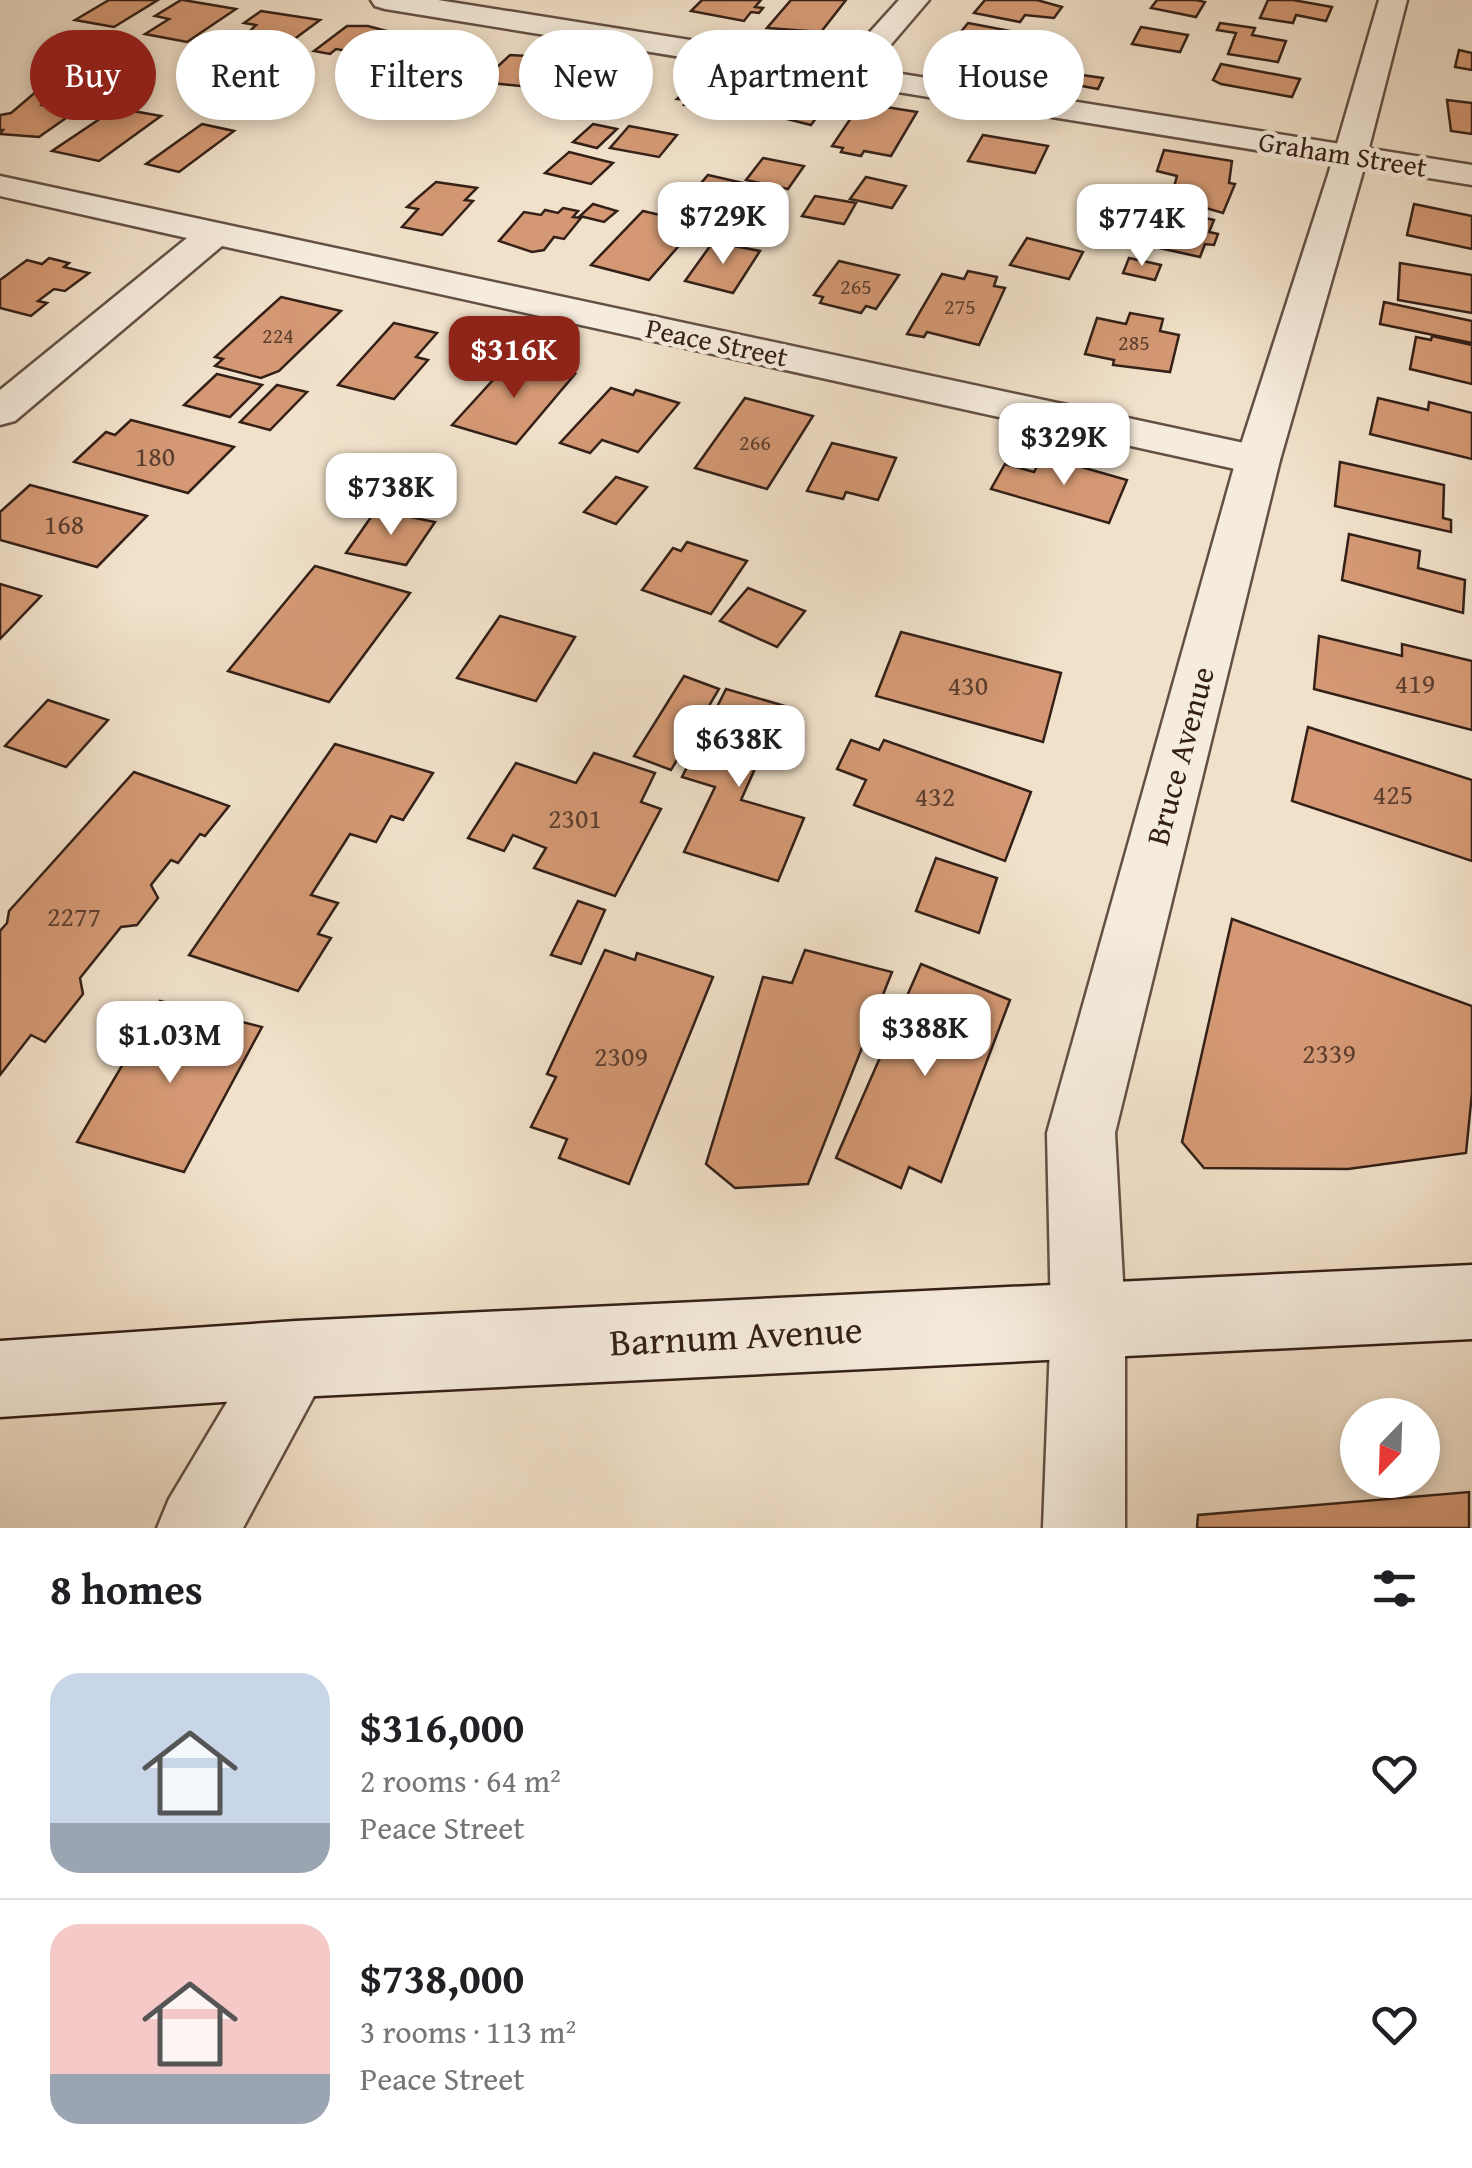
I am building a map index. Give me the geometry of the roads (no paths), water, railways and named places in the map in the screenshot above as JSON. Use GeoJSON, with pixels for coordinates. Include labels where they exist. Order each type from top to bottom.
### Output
{"type":"FeatureCollection","features":[{"type":"Feature","properties":{"kind":"street","name":"Graham Street"},"geometry":{"type":"LineString","coordinates":[[385,0],[673,46]]}},
{"type":"Feature","properties":{"kind":"street"},"geometry":{"type":"LineString","coordinates":[[888,30],[915,0]]}},
{"type":"Feature","properties":{"kind":"street","name":"Bruce Avenue"},"geometry":{"type":"LineString","coordinates":[[1084,1528],[1088,1318],[1080,1133],[1258,460],[1351,155],[1393,0]]}},
{"type":"Feature","properties":{"kind":"street","name":"Graham Street"},"geometry":{"type":"LineString","coordinates":[[903,83],[1472,175]]}},
{"type":"Feature","properties":{"kind":"street","name":"Peace Street"},"geometry":{"type":"LineString","coordinates":[[0,186],[1258,460]]}},
{"type":"Feature","properties":{"kind":"street"},"geometry":{"type":"LineString","coordinates":[[0,412],[215,232]]}},
{"type":"Feature","properties":{"kind":"street","name":"Barnum Avenue"},"geometry":{"type":"LineString","coordinates":[[0,1379],[296,1359],[1472,1302]]}},
{"type":"Feature","properties":{"kind":"street"},"geometry":{"type":"LineString","coordinates":[[198,1528],[296,1359]]}}]}
